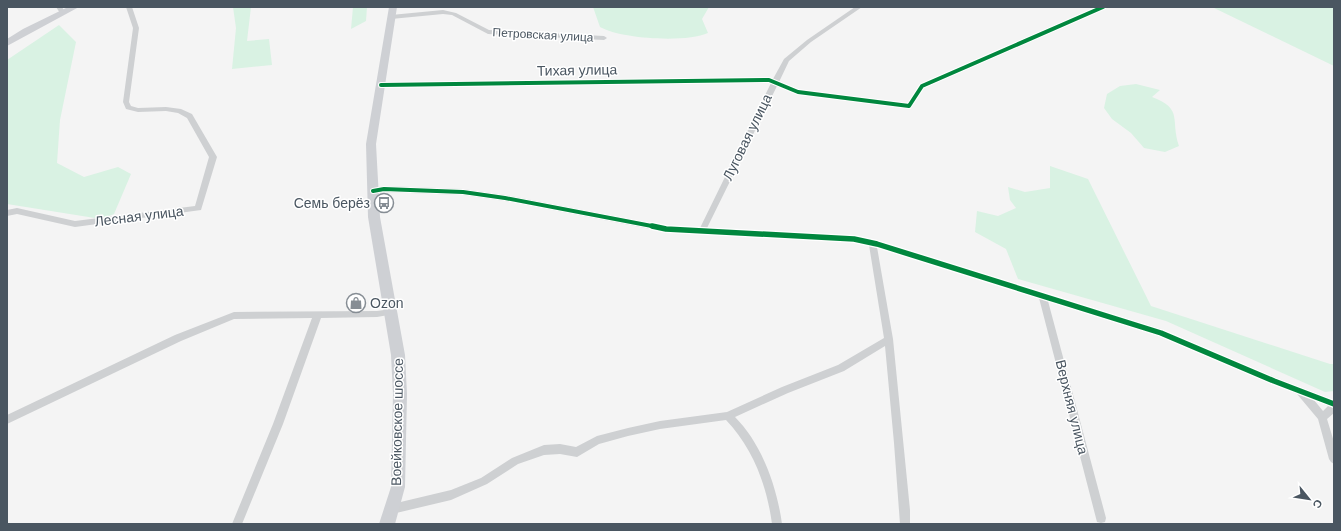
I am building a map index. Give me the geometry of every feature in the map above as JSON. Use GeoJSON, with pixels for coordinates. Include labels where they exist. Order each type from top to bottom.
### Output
{"type":"FeatureCollection","features":[{"type":"Feature","properties":{"kind":"street"},"geometry":{"type":"LineString","coordinates":[[7,43],[60,10],[75,7]]}},
{"type":"Feature","properties":{"kind":"street","name":"Лесная улица"},"geometry":{"type":"LineString","coordinates":[[7,213],[17,211],[75,224],[198,208],[213,157],[190,116],[179,111],[166,109],[138,110],[128,107],[126,102],[136,28],[129,7]]}},
{"type":"Feature","properties":{"kind":"street","name":"Луговая улица"},"geometry":{"type":"LineString","coordinates":[[702,231],[786,60],[809,41],[859,7]]}},
{"type":"Feature","properties":{"kind":"street","name":"Тихая улица"},"geometry":{"type":"LineString","coordinates":[[380,85],[724,79],[769,80],[798,92],[909,106],[922,86],[1103,7]]}},
{"type":"Feature","properties":{"kind":"street","name":"Петровская улица"},"geometry":{"type":"LineString","coordinates":[[392,12],[443,12],[454,14],[488,32],[604,38]]}},
{"type":"Feature","properties":{"kind":"street","name":"Воейковское шоссе"},"geometry":{"type":"LineString","coordinates":[[388,524],[398,487],[400,394],[398,355],[374,216],[371,144],[392,12]]}},
{"type":"Feature","properties":{"kind":"street"},"geometry":{"type":"LineString","coordinates":[[373,196],[384,189],[464,192],[505,198],[666,229],[854,239],[872,243],[1161,333],[1334,404]]}},
{"type":"Feature","properties":{"kind":"street"},"geometry":{"type":"LineString","coordinates":[[872,243],[882,288],[888,339],[905,506],[905,524]]}},
{"type":"Feature","properties":{"kind":"street","name":"Верхняя улица"},"geometry":{"type":"LineString","coordinates":[[1044,296],[1101,518]]}},
{"type":"Feature","properties":{"kind":"street"},"geometry":{"type":"LineString","coordinates":[[7,420],[178,338],[234,316],[377,314],[391,312]]}},
{"type":"Feature","properties":{"kind":"street"},"geometry":{"type":"LineString","coordinates":[[236,524],[278,424],[318,314]]}},
{"type":"Feature","properties":{"kind":"street"},"geometry":{"type":"LineString","coordinates":[[392,509],[451,495],[484,480],[514,461],[544,450],[560,449],[577,452],[597,440],[628,432],[660,425],[728,416],[785,390],[841,368],[888,339]]}},
{"type":"Feature","properties":{"kind":"street"},"geometry":{"type":"LineString","coordinates":[[1299,390],[1322,416],[1334,460]]}},
{"type":"Feature","properties":{"kind":"street"},"geometry":{"type":"LineString","coordinates":[[1322,416],[1334,407]]}},
{"type":"Feature","properties":{"kind":"street"},"geometry":{"type":"LineString","coordinates":[[728,416],[739,425],[753,448],[768,486],[777,524]]}},
{"type":"Feature","properties":{"kind":"green space"},"geometry":{"type":"Polygon","coordinates":[[[233,7],[251,7],[247,41],[269,39],[272,65],[232,69],[236,28],[233,7]]]}},
{"type":"Feature","properties":{"kind":"green space"},"geometry":{"type":"Polygon","coordinates":[[[353,7],[367,7],[366,21],[351,29],[353,7]]]}},
{"type":"Feature","properties":{"kind":"green space"},"geometry":{"type":"Polygon","coordinates":[[[593,7],[709,7],[702,19],[708,33],[698,36],[670,39],[638,37],[623,34],[600,27],[593,7]]]}},
{"type":"Feature","properties":{"kind":"green space"},"geometry":{"type":"Polygon","coordinates":[[[1212,7],[1334,7],[1334,66],[1212,7]]]}},
{"type":"Feature","properties":{"kind":"green space"},"geometry":{"type":"Polygon","coordinates":[[[59,25],[76,42],[60,120],[57,163],[84,177],[118,167],[131,174],[114,214],[101,219],[7,204],[7,60],[59,25]]]}},
{"type":"Feature","properties":{"kind":"green space"},"geometry":{"type":"Polygon","coordinates":[[[1136,84],[1160,90],[1152,97],[1162,101],[1172,111],[1179,146],[1165,152],[1144,148],[1131,133],[1112,119],[1104,108],[1107,94],[1120,86],[1136,84]]]}},
{"type":"Feature","properties":{"kind":"green space"},"geometry":{"type":"Polygon","coordinates":[[[1050,166],[1088,179],[1151,306],[1330,364],[1334,364],[1334,391],[1325,392],[1166,321],[1018,279],[1006,249],[975,232],[977,211],[998,216],[1016,208],[1010,200],[1008,187],[1025,192],[1050,188],[1050,166]]]}},
{"type":"Feature","properties":{"kind":"cycle path"},"geometry":{"type":"LineString","coordinates":[[381,85],[769,80],[798,92],[909,106],[922,86],[1103,7]]}},
{"type":"Feature","properties":{"kind":"cycle path"},"geometry":{"type":"LineString","coordinates":[[373,191],[384,189],[463,192],[505,198],[666,229],[854,239],[877,244],[1161,333],[1274,381],[1334,404]]}},
{"type":"Feature","properties":{"kind":"place","name":"Семь берёз"},"geometry":{"type":"Point","coordinates":[384,203]}},
{"type":"Feature","properties":{"kind":"place","name":"Ozon"},"geometry":{"type":"Point","coordinates":[356,303]}}]}
